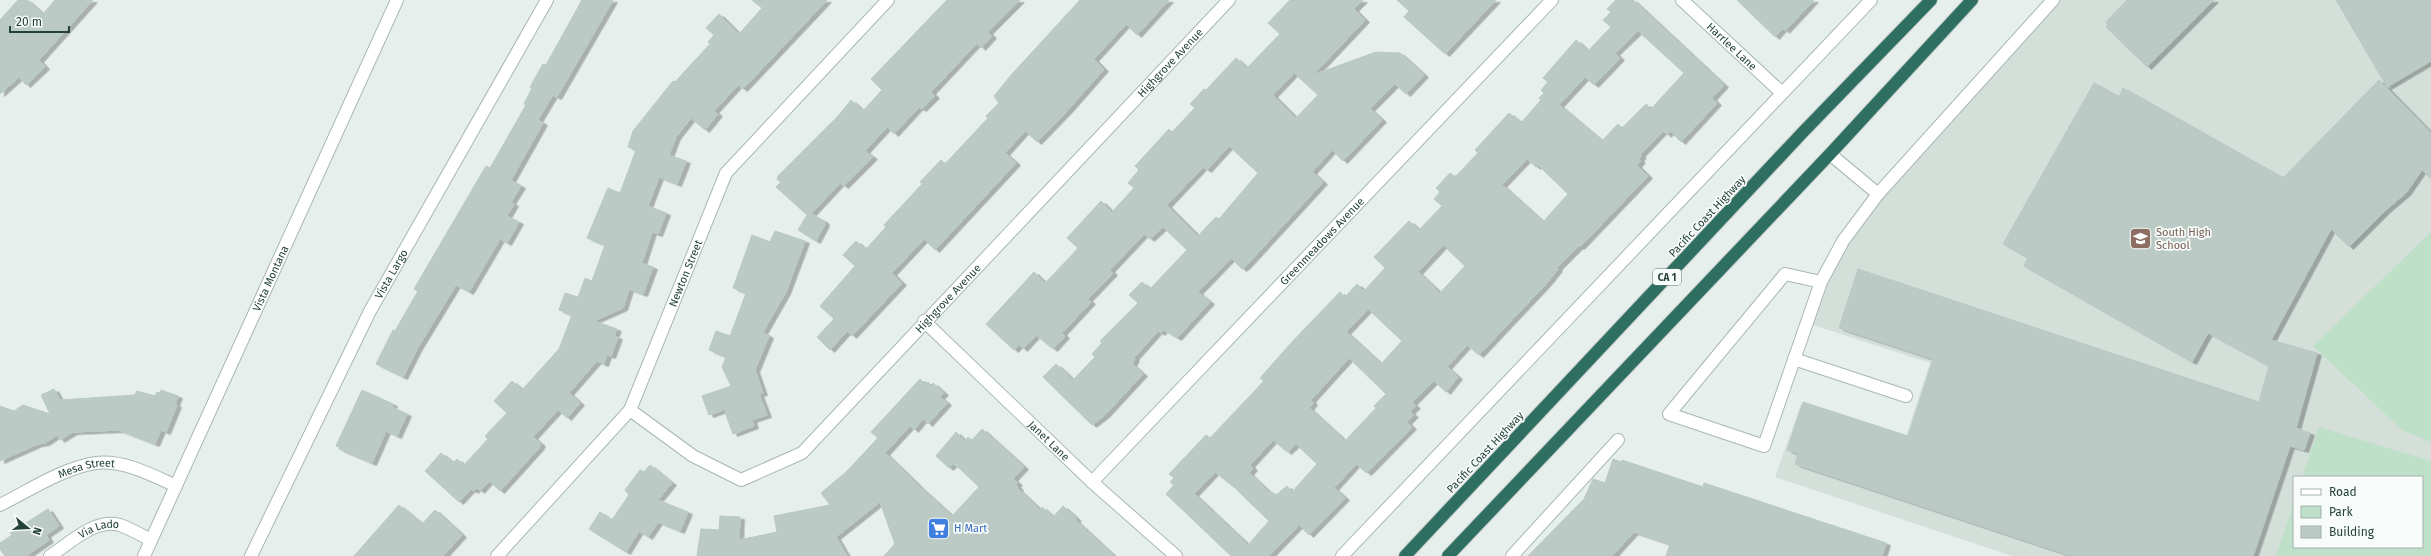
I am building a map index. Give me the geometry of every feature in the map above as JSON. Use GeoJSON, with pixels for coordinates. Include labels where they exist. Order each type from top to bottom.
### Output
{"type":"FeatureCollection","features":[{"type":"Feature","properties":{"kind":"highway","name":"Pacific Coast Highway"},"geometry":{"type":"LineString","coordinates":[[1405,556],[1799,137],[1931,0]]}},
{"type":"Feature","properties":{"kind":"highway"},"geometry":{"type":"LineString","coordinates":[[1448,556],[1830,154],[1972,0]]}},
{"type":"Feature","properties":{"kind":"street","name":"Vista Montana"},"geometry":{"type":"LineString","coordinates":[[144,556],[397,0]]}},
{"type":"Feature","properties":{"kind":"street","name":"Vista Largo"},"geometry":{"type":"LineString","coordinates":[[251,556],[370,311],[547,0]]}},
{"type":"Feature","properties":{"kind":"street","name":"Newton Street"},"geometry":{"type":"LineString","coordinates":[[496,556],[630,410],[726,173],[888,0]]}},
{"type":"Feature","properties":{"kind":"street","name":"Highgrove Avenue"},"geometry":{"type":"LineString","coordinates":[[630,410],[693,456],[741,480],[802,453],[1229,0]]}},
{"type":"Feature","properties":{"kind":"street","name":"Greenmeadows Avenue"},"geometry":{"type":"LineString","coordinates":[[1092,482],[1552,0]]}},
{"type":"Feature","properties":{"kind":"street","name":"Harrlee Lane"},"geometry":{"type":"LineString","coordinates":[[1682,0],[1782,93]]}},
{"type":"Feature","properties":{"kind":"street"},"geometry":{"type":"LineString","coordinates":[[1342,556],[1871,0]]}},
{"type":"Feature","properties":{"kind":"street"},"geometry":{"type":"LineString","coordinates":[[1821,282],[1785,274],[1669,414],[1764,446],[1821,282],[1843,241],[1878,194],[2053,0]]}},
{"type":"Feature","properties":{"kind":"street"},"geometry":{"type":"LineString","coordinates":[[1830,154],[1878,194]]}},
{"type":"Feature","properties":{"kind":"street","name":"Janet Lane"},"geometry":{"type":"LineString","coordinates":[[924,322],[1092,482],[1176,556]]}},
{"type":"Feature","properties":{"kind":"street"},"geometry":{"type":"LineString","coordinates":[[1794,359],[1906,396]]}},
{"type":"Feature","properties":{"kind":"street"},"geometry":{"type":"LineString","coordinates":[[1512,556],[1618,440]]}},
{"type":"Feature","properties":{"kind":"street","name":"Mesa Street"},"geometry":{"type":"LineString","coordinates":[[0,505],[70,470],[97,463],[126,466],[151,474],[176,486]]}},
{"type":"Feature","properties":{"kind":"street","name":"Via Lado"},"geometry":{"type":"LineString","coordinates":[[50,556],[94,527],[107,524],[119,525],[151,540]]}},
{"type":"Feature","properties":{"kind":"shaded area","name":"South High School"},"geometry":{"type":"Polygon","coordinates":[[[2054,0],[2431,0],[2431,556],[2012,556],[1775,477],[1801,404],[1905,439],[1930,363],[1807,323],[1821,282],[1878,194],[2054,0]]]}},
{"type":"Feature","properties":{"kind":"green space"},"geometry":{"type":"Polygon","coordinates":[[[2431,232],[2431,442],[2402,430],[2313,346],[2431,232]]]}},
{"type":"Feature","properties":{"kind":"green space"},"geometry":{"type":"Polygon","coordinates":[[[2319,427],[2431,461],[2431,556],[2276,556],[2293,505],[2293,548],[2423,548],[2423,476],[2302,476],[2319,427]]]}},
{"type":"Feature","properties":{"kind":"building"},"geometry":{"type":"Polygon","coordinates":[[[18,0],[27,0],[43,14],[55,0],[93,0],[39,60],[45,67],[26,85],[19,77],[0,94],[0,20],[18,0]]]}},
{"type":"Feature","properties":{"kind":"building"},"geometry":{"type":"Polygon","coordinates":[[[582,0],[613,0],[557,97],[553,95],[538,120],[543,123],[511,180],[521,186],[511,202],[514,204],[507,216],[519,222],[507,243],[500,239],[469,292],[456,285],[417,349],[403,377],[376,364],[393,330],[395,331],[418,291],[414,289],[486,166],[490,168],[526,105],[524,104],[532,88],[530,87],[543,64],[546,65],[582,0]]]}},
{"type":"Feature","properties":{"kind":"building"},"geometry":{"type":"Polygon","coordinates":[[[752,0],[827,0],[743,89],[738,85],[714,111],[718,114],[705,130],[691,118],[676,137],[669,155],[686,161],[677,184],[659,177],[648,206],[666,213],[658,234],[652,232],[642,263],[653,267],[643,294],[629,289],[623,308],[594,321],[617,329],[614,336],[618,337],[611,356],[607,355],[604,364],[597,361],[569,393],[580,403],[567,418],[558,410],[533,437],[541,444],[539,448],[500,491],[489,481],[480,491],[477,488],[474,491],[471,489],[459,502],[425,471],[441,453],[453,463],[457,459],[464,465],[488,439],[485,436],[507,413],[494,401],[512,381],[522,390],[559,349],[572,315],[559,310],[565,293],[578,297],[585,278],[592,281],[605,245],[587,238],[608,188],[620,193],[636,150],[628,147],[633,131],[673,81],[675,82],[710,44],[708,42],[714,35],[706,28],[719,14],[739,34],[762,8],[752,0]]]}},
{"type":"Feature","properties":{"kind":"building"},"geometry":{"type":"Polygon","coordinates":[[[947,0],[1020,0],[988,32],[992,36],[981,48],[977,43],[931,92],[935,96],[922,109],[919,107],[894,134],[887,127],[865,151],[873,157],[844,186],[840,183],[811,214],[824,221],[825,224],[816,241],[798,230],[807,215],[776,187],[781,182],[777,179],[778,176],[838,116],[851,100],[863,111],[882,90],[871,79],[947,0]]]}},
{"type":"Feature","properties":{"kind":"building"},"geometry":{"type":"Polygon","coordinates":[[[1080,0],[1169,0],[1137,35],[1126,24],[1094,59],[1104,69],[1068,110],[1037,142],[1025,131],[1005,153],[1016,163],[935,250],[924,239],[892,273],[902,283],[852,336],[847,331],[830,350],[817,337],[834,319],[820,306],[855,266],[843,255],[856,241],[864,248],[867,248],[886,227],[884,225],[922,184],[920,182],[941,160],[945,164],[988,118],[986,116],[999,103],[994,96],[1012,74],[1080,0]]]}},
{"type":"Feature","properties":{"kind":"building"},"geometry":{"type":"Polygon","coordinates":[[[1290,0],[1363,0],[1354,9],[1365,20],[1313,75],[1376,52],[1400,53],[1424,75],[1406,94],[1395,84],[1370,109],[1382,120],[1343,161],[1332,150],[1312,172],[1323,182],[1246,266],[1242,269],[1231,258],[1198,292],[1210,302],[1177,338],[1164,330],[1160,333],[1158,331],[1134,358],[1135,359],[1132,364],[1143,374],[1105,415],[1092,425],[1043,377],[1056,364],[1073,380],[1095,357],[1092,354],[1102,343],[1100,341],[1138,303],[1129,295],[1142,282],[1150,289],[1187,250],[1163,227],[1150,239],[1144,234],[1110,270],[1113,273],[1088,299],[1091,302],[1062,333],[1065,336],[1053,349],[1036,335],[1023,349],[1019,345],[1014,350],[986,324],[1034,272],[1045,283],[1071,256],[1078,248],[1067,238],[1101,201],[1112,212],[1134,188],[1128,183],[1139,170],[1135,166],[1169,129],[1172,132],[1195,108],[1190,104],[1204,89],[1206,90],[1236,58],[1247,68],[1280,34],[1268,23],[1290,0]],[[1294,73],[1273,95],[1296,118],[1318,95],[1294,73]],[[1229,146],[1207,170],[1203,167],[1167,205],[1198,236],[1216,217],[1219,219],[1258,173],[1229,146]]]}},
{"type":"Feature","properties":{"kind":"building"},"geometry":{"type":"Polygon","coordinates":[[[1397,0],[1496,0],[1445,54],[1404,17],[1409,11],[1397,0]]]}},
{"type":"Feature","properties":{"kind":"building"},"geometry":{"type":"Polygon","coordinates":[[[1616,0],[1633,0],[1724,85],[1712,98],[1717,103],[1681,142],[1670,131],[1667,135],[1663,131],[1640,155],[1642,156],[1639,159],[1641,161],[1637,165],[1648,176],[1580,247],[1579,246],[1557,268],[1558,269],[1546,284],[1479,355],[1467,345],[1447,367],[1458,377],[1446,392],[1434,381],[1412,403],[1416,406],[1410,412],[1414,415],[1407,422],[1412,427],[1367,473],[1356,464],[1334,488],[1345,498],[1309,535],[1299,525],[1269,556],[1231,556],[1166,494],[1174,485],[1170,482],[1174,478],[1169,474],[1206,435],[1210,438],[1264,381],[1260,378],[1340,292],[1345,297],[1357,284],[1364,291],[1385,268],[1374,257],[1409,221],[1419,230],[1442,206],[1434,199],[1440,192],[1436,188],[1450,173],[1455,177],[1478,153],[1475,150],[1509,113],[1521,123],[1541,100],[1539,98],[1544,93],[1541,90],[1548,82],[1543,78],[1576,40],[1588,51],[1611,27],[1603,20],[1611,12],[1607,9],[1616,0]],[[1638,31],[1615,53],[1620,58],[1594,85],[1585,77],[1559,105],[1602,141],[1618,124],[1622,128],[1646,104],[1651,109],[1684,73],[1638,31]],[[1527,159],[1502,185],[1543,222],[1568,194],[1538,165],[1536,167],[1527,159]],[[1443,245],[1418,272],[1440,293],[1465,266],[1443,245]],[[1368,309],[1346,332],[1381,364],[1402,341],[1368,309]],[[1349,358],[1311,400],[1313,403],[1309,408],[1345,441],[1376,408],[1374,406],[1386,394],[1349,358]],[[1273,440],[1250,465],[1253,468],[1249,473],[1270,493],[1272,492],[1276,495],[1287,486],[1292,492],[1317,464],[1296,444],[1287,452],[1273,440]],[[1215,472],[1194,494],[1248,545],[1269,521],[1235,488],[1215,472]]]}},
{"type":"Feature","properties":{"kind":"building"},"geometry":{"type":"Polygon","coordinates":[[[1737,0],[1814,0],[1785,31],[1783,28],[1775,37],[1737,0]]]}},
{"type":"Feature","properties":{"kind":"building"},"geometry":{"type":"Polygon","coordinates":[[[2127,0],[2214,0],[2147,67],[2106,27],[2108,25],[2106,22],[2127,0]]]}},
{"type":"Feature","properties":{"kind":"building"},"geometry":{"type":"Polygon","coordinates":[[[2336,0],[2431,0],[2431,61],[2387,87],[2336,0]]]}},
{"type":"Feature","properties":{"kind":"building"},"geometry":{"type":"Polygon","coordinates":[[[2379,80],[2431,133],[2431,179],[2422,170],[2406,193],[2386,210],[2349,247],[2331,229],[2271,340],[2317,353],[2296,428],[2310,433],[2304,450],[2290,446],[2253,556],[2072,556],[1795,464],[1798,454],[1787,450],[1803,402],[1908,436],[1933,359],[1839,328],[1858,269],[2259,402],[2269,366],[2208,333],[2192,362],[2024,266],[2028,258],[2003,244],[2094,83],[2119,97],[2123,88],[2283,178],[2379,80]]]}},
{"type":"Feature","properties":{"kind":"building"},"geometry":{"type":"Polygon","coordinates":[[[775,231],[805,241],[786,292],[763,332],[769,336],[755,370],[763,393],[759,394],[767,415],[752,420],[754,426],[733,434],[726,415],[726,409],[709,415],[702,396],[731,386],[722,367],[726,357],[709,350],[716,331],[730,336],[738,315],[746,293],[733,288],[752,235],[770,242],[775,231]]]}},
{"type":"Feature","properties":{"kind":"building"},"geometry":{"type":"Polygon","coordinates":[[[920,379],[925,384],[928,382],[931,385],[933,383],[944,393],[940,397],[947,403],[928,424],[923,419],[914,430],[910,426],[885,453],[922,489],[952,516],[979,487],[958,467],[953,464],[949,468],[936,456],[956,432],[965,441],[968,437],[972,440],[982,429],[1024,467],[1013,479],[1018,483],[1016,485],[1019,488],[1018,489],[1040,510],[1042,507],[1053,517],[1063,506],[1077,519],[1075,520],[1114,556],[884,556],[895,544],[880,502],[836,537],[847,556],[697,556],[701,529],[719,530],[720,516],[740,517],[739,540],[777,532],[774,516],[830,505],[821,493],[846,472],[878,438],[871,432],[920,379]]]}},
{"type":"Feature","properties":{"kind":"building"},"geometry":{"type":"Polygon","coordinates":[[[54,389],[60,400],[135,395],[137,391],[155,396],[157,392],[160,393],[161,390],[178,396],[175,404],[177,405],[166,432],[161,430],[155,444],[119,430],[73,432],[60,440],[57,435],[45,443],[38,444],[0,461],[0,406],[14,411],[23,405],[50,414],[41,395],[54,389]]]}},
{"type":"Feature","properties":{"kind":"building"},"geometry":{"type":"Polygon","coordinates":[[[362,390],[393,404],[392,407],[407,414],[397,436],[386,431],[372,463],[339,449],[340,447],[336,446],[362,390]]]}},
{"type":"Feature","properties":{"kind":"building"},"geometry":{"type":"Polygon","coordinates":[[[1613,459],[1621,462],[1622,460],[1703,487],[1704,483],[1886,543],[1882,556],[1666,556],[1670,544],[1634,532],[1612,556],[1528,556],[1584,499],[1593,479],[1605,483],[1613,459]]]}},
{"type":"Feature","properties":{"kind":"building"},"geometry":{"type":"Polygon","coordinates":[[[650,465],[672,483],[658,500],[688,512],[680,531],[658,522],[648,537],[639,531],[626,552],[589,529],[600,512],[612,520],[629,495],[625,490],[640,470],[644,472],[650,465]]]}},
{"type":"Feature","properties":{"kind":"building"},"geometry":{"type":"Polygon","coordinates":[[[399,505],[422,524],[435,510],[462,535],[443,556],[354,556],[399,505]]]}},
{"type":"Feature","properties":{"kind":"building"},"geometry":{"type":"Polygon","coordinates":[[[48,509],[59,526],[46,535],[49,540],[26,556],[5,556],[0,549],[0,543],[12,535],[10,533],[48,509]]]}},
{"type":"Feature","properties":{"kind":"place","name":"South High School"},"geometry":{"type":"Point","coordinates":[2140,238]}},
{"type":"Feature","properties":{"kind":"place","name":"H Mart"},"geometry":{"type":"Point","coordinates":[938,528]}}]}
